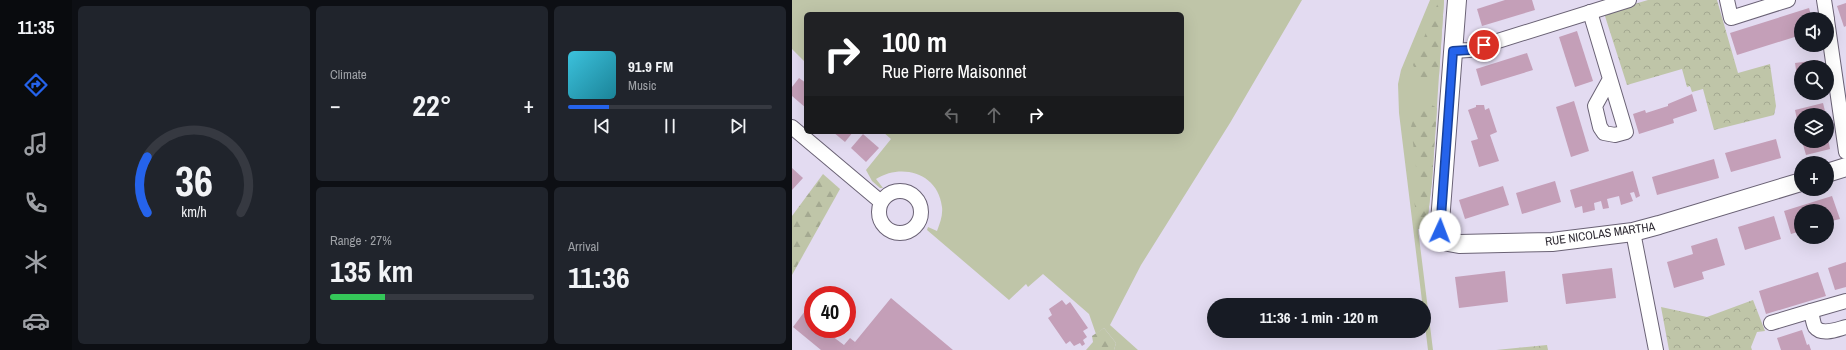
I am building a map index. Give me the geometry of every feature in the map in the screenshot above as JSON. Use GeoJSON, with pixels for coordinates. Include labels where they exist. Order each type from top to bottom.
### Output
{"type":"FeatureCollection","features":[{"type":"Feature","properties":{"kind":"street"},"geometry":{"type":"LineString","coordinates":[[1457,0],[1453,51],[1469,50],[1629,0]]}},
{"type":"Feature","properties":{"kind":"street"},"geometry":{"type":"LineString","coordinates":[[1727,0],[1731,18],[1788,0]]}},
{"type":"Feature","properties":{"kind":"street"},"geometry":{"type":"LineString","coordinates":[[1824,0],[1826,12]]}},
{"type":"Feature","properties":{"kind":"street"},"geometry":{"type":"LineString","coordinates":[[1590,12],[1610,79]]}},
{"type":"Feature","properties":{"kind":"street","name":"RUE NICOLAS MARTHA"},"geometry":{"type":"LineString","coordinates":[[1453,51],[1440,222],[1442,238],[1448,242],[1459,244],[1530,243],[1633,232],[1794,184]]}},
{"type":"Feature","properties":{"kind":"street"},"geometry":{"type":"LineString","coordinates":[[1832,52],[1846,152]]}},
{"type":"Feature","properties":{"kind":"street"},"geometry":{"type":"LineString","coordinates":[[792,127],[881,202]]}},
{"type":"Feature","properties":{"kind":"street"},"geometry":{"type":"LineString","coordinates":[[1834,171],[1846,167]]}},
{"type":"Feature","properties":{"kind":"street"},"geometry":{"type":"LineString","coordinates":[[1633,232],[1656,350]]}},
{"type":"Feature","properties":{"kind":"street"},"geometry":{"type":"LineString","coordinates":[[1771,323],[1846,301]]}},
{"type":"Feature","properties":{"kind":"street"},"geometry":{"type":"LineString","coordinates":[[1811,311],[1815,326],[1820,330],[1826,331],[1846,326]]}},
{"type":"Feature","properties":{"kind":"green space"},"geometry":{"type":"Polygon","coordinates":[[[792,0],[1302,0],[1230,123],[1141,265],[1110,325],[1138,350],[1114,350],[1116,343],[1104,328],[1096,334],[1089,314],[1043,274],[1028,287],[1026,284],[1009,300],[927,230],[928,227],[937,231],[941,219],[942,207],[939,195],[934,186],[917,174],[897,172],[886,174],[876,179],[883,188],[880,188],[872,181],[866,170],[891,139],[885,134],[1184,134],[1184,12],[804,12],[804,61],[792,49],[792,0]]]}},
{"type":"Feature","properties":{"kind":"green space"},"geometry":{"type":"Polygon","coordinates":[[[1430,0],[1444,0],[1432,181],[1427,224],[1423,228],[1418,229],[1427,298],[1422,298],[1399,113],[1398,84],[1401,70],[1430,0]]]}},
{"type":"Feature","properties":{"kind":"green space"},"geometry":{"type":"Polygon","coordinates":[[[1439,0],[1444,0],[1439,76],[1421,81],[1413,65],[1439,0]]]}},
{"type":"Feature","properties":{"kind":"green space"},"geometry":{"type":"Polygon","coordinates":[[[1648,0],[1717,0],[1738,73],[1770,64],[1776,106],[1774,115],[1714,130],[1703,89],[1692,92],[1690,86],[1687,87],[1682,69],[1627,85],[1604,13],[1648,0]]]}},
{"type":"Feature","properties":{"kind":"green space"},"geometry":{"type":"Polygon","coordinates":[[[1430,104],[1437,108],[1432,181],[1427,224],[1423,228],[1418,229],[1413,192],[1419,191],[1411,127],[1416,111],[1430,104]]]}},
{"type":"Feature","properties":{"kind":"green space"},"geometry":{"type":"Polygon","coordinates":[[[823,174],[840,189],[792,275],[792,216],[823,174]]]}},
{"type":"Feature","properties":{"kind":"green space"},"geometry":{"type":"Polygon","coordinates":[[[1753,300],[1765,331],[1757,332],[1751,347],[1752,350],[1669,350],[1661,307],[1707,317],[1753,300]]]}},
{"type":"Feature","properties":{"kind":"green space"},"geometry":{"type":"Polygon","coordinates":[[[1104,328],[1116,343],[1114,350],[1086,350],[1093,342],[1092,336],[1104,328]]]}},
{"type":"Feature","properties":{"kind":"green space"},"geometry":{"type":"Polygon","coordinates":[[[1431,334],[1433,350],[1428,350],[1427,338],[1431,338],[1431,334]]]}},
{"type":"Feature","properties":{"kind":"green space"},"geometry":{"type":"Polygon","coordinates":[[[1547,345],[1548,350],[1496,350],[1547,345]]]}},
{"type":"Feature","properties":{"kind":"building"},"geometry":{"type":"Polygon","coordinates":[[[1505,0],[1532,0],[1535,10],[1482,26],[1477,9],[1505,0]]]}},
{"type":"Feature","properties":{"kind":"building"},"geometry":{"type":"Polygon","coordinates":[[[1846,3],[1846,26],[1844,27],[1837,6],[1846,3]]]}},
{"type":"Feature","properties":{"kind":"building"},"geometry":{"type":"Polygon","coordinates":[[[1809,8],[1810,12],[1796,12],[1809,8]]]}},
{"type":"Feature","properties":{"kind":"building"},"geometry":{"type":"Polygon","coordinates":[[[1794,13],[1794,37],[1737,55],[1730,33],[1794,13]]]}},
{"type":"Feature","properties":{"kind":"building"},"geometry":{"type":"Polygon","coordinates":[[[1577,31],[1593,81],[1575,87],[1559,37],[1577,31]]]}},
{"type":"Feature","properties":{"kind":"building"},"geometry":{"type":"Polygon","coordinates":[[[1527,53],[1533,70],[1481,86],[1476,69],[1527,53]]]}},
{"type":"Feature","properties":{"kind":"building"},"geometry":{"type":"Polygon","coordinates":[[[799,78],[804,82],[804,106],[792,96],[792,87],[799,78]]]}},
{"type":"Feature","properties":{"kind":"building"},"geometry":{"type":"Polygon","coordinates":[[[1692,94],[1697,111],[1673,119],[1674,123],[1639,134],[1633,114],[1645,110],[1646,113],[1668,106],[1668,104],[1692,94]]]}},
{"type":"Feature","properties":{"kind":"building"},"geometry":{"type":"Polygon","coordinates":[[[1574,101],[1589,151],[1571,157],[1556,107],[1574,101]]]}},
{"type":"Feature","properties":{"kind":"building"},"geometry":{"type":"Polygon","coordinates":[[[1823,103],[1824,108],[1803,108],[1823,103]]]}},
{"type":"Feature","properties":{"kind":"building"},"geometry":{"type":"Polygon","coordinates":[[[1476,105],[1484,105],[1485,110],[1489,108],[1497,132],[1490,135],[1499,161],[1479,167],[1471,141],[1478,139],[1468,110],[1476,107],[1476,105]]]}},
{"type":"Feature","properties":{"kind":"building"},"geometry":{"type":"Polygon","coordinates":[[[835,134],[851,134],[845,142],[835,134]]]}},
{"type":"Feature","properties":{"kind":"building"},"geometry":{"type":"Polygon","coordinates":[[[863,134],[879,148],[866,162],[851,148],[863,134]]]}},
{"type":"Feature","properties":{"kind":"building"},"geometry":{"type":"Polygon","coordinates":[[[1776,139],[1781,158],[1731,172],[1725,153],[1776,139]]]}},
{"type":"Feature","properties":{"kind":"building"},"geometry":{"type":"Polygon","coordinates":[[[1804,148],[1830,148],[1830,149],[1806,155],[1804,148]]]}},
{"type":"Feature","properties":{"kind":"building"},"geometry":{"type":"Polygon","coordinates":[[[1714,159],[1719,178],[1657,195],[1652,177],[1714,159]]]}},
{"type":"Feature","properties":{"kind":"building"},"geometry":{"type":"Polygon","coordinates":[[[792,168],[803,178],[792,190],[792,168]]]}},
{"type":"Feature","properties":{"kind":"building"},"geometry":{"type":"Polygon","coordinates":[[[1633,171],[1640,196],[1636,198],[1634,192],[1630,193],[1633,201],[1621,205],[1619,196],[1607,199],[1609,208],[1603,209],[1601,201],[1594,203],[1595,210],[1583,213],[1582,206],[1575,208],[1570,190],[1633,171]]]}},
{"type":"Feature","properties":{"kind":"building"},"geometry":{"type":"Polygon","coordinates":[[[1555,181],[1561,202],[1522,214],[1516,193],[1555,181]]]}},
{"type":"Feature","properties":{"kind":"building"},"geometry":{"type":"Polygon","coordinates":[[[1503,186],[1509,205],[1465,219],[1459,200],[1503,186]]]}},
{"type":"Feature","properties":{"kind":"building"},"geometry":{"type":"Polygon","coordinates":[[[1832,196],[1840,219],[1834,220],[1834,204],[1806,204],[1832,196]]]}},
{"type":"Feature","properties":{"kind":"building"},"geometry":{"type":"Polygon","coordinates":[[[1794,208],[1794,233],[1791,234],[1784,211],[1794,208]]]}},
{"type":"Feature","properties":{"kind":"building"},"geometry":{"type":"Polygon","coordinates":[[[1774,216],[1781,239],[1745,250],[1738,227],[1774,216]]]}},
{"type":"Feature","properties":{"kind":"building"},"geometry":{"type":"Polygon","coordinates":[[[1717,238],[1725,265],[1702,272],[1704,279],[1674,288],[1667,262],[1693,254],[1691,246],[1717,238]]]}},
{"type":"Feature","properties":{"kind":"building"},"geometry":{"type":"Polygon","coordinates":[[[1846,262],[1846,287],[1835,290],[1828,268],[1846,262]]]}},
{"type":"Feature","properties":{"kind":"building"},"geometry":{"type":"Polygon","coordinates":[[[1612,268],[1616,298],[1566,304],[1562,274],[1612,268]]]}},
{"type":"Feature","properties":{"kind":"building"},"geometry":{"type":"Polygon","coordinates":[[[1505,271],[1508,302],[1459,308],[1455,277],[1505,271]]]}},
{"type":"Feature","properties":{"kind":"building"},"geometry":{"type":"Polygon","coordinates":[[[1818,272],[1826,296],[1766,314],[1759,291],[1818,272]]]}},
{"type":"Feature","properties":{"kind":"building"},"geometry":{"type":"Polygon","coordinates":[[[891,298],[953,350],[821,350],[806,338],[835,338],[844,345],[850,338],[855,342],[891,298]]]}},
{"type":"Feature","properties":{"kind":"building"},"geometry":{"type":"Polygon","coordinates":[[[1062,300],[1066,305],[1070,302],[1088,328],[1083,331],[1087,337],[1083,340],[1085,344],[1082,346],[1080,343],[1074,346],[1070,341],[1066,344],[1048,318],[1052,315],[1049,309],[1062,300]]]}},
{"type":"Feature","properties":{"kind":"building"},"geometry":{"type":"Polygon","coordinates":[[[804,312],[804,336],[793,327],[804,312]]]}},
{"type":"Feature","properties":{"kind":"building"},"geometry":{"type":"Polygon","coordinates":[[[1802,330],[1807,345],[1809,344],[1811,350],[1781,350],[1777,338],[1802,330]]]}},
{"type":"Feature","properties":{"kind":"route"},"geometry":{"type":"LineString","coordinates":[[1440,231],[1453,51],[1469,50],[1484,45]]}}]}
